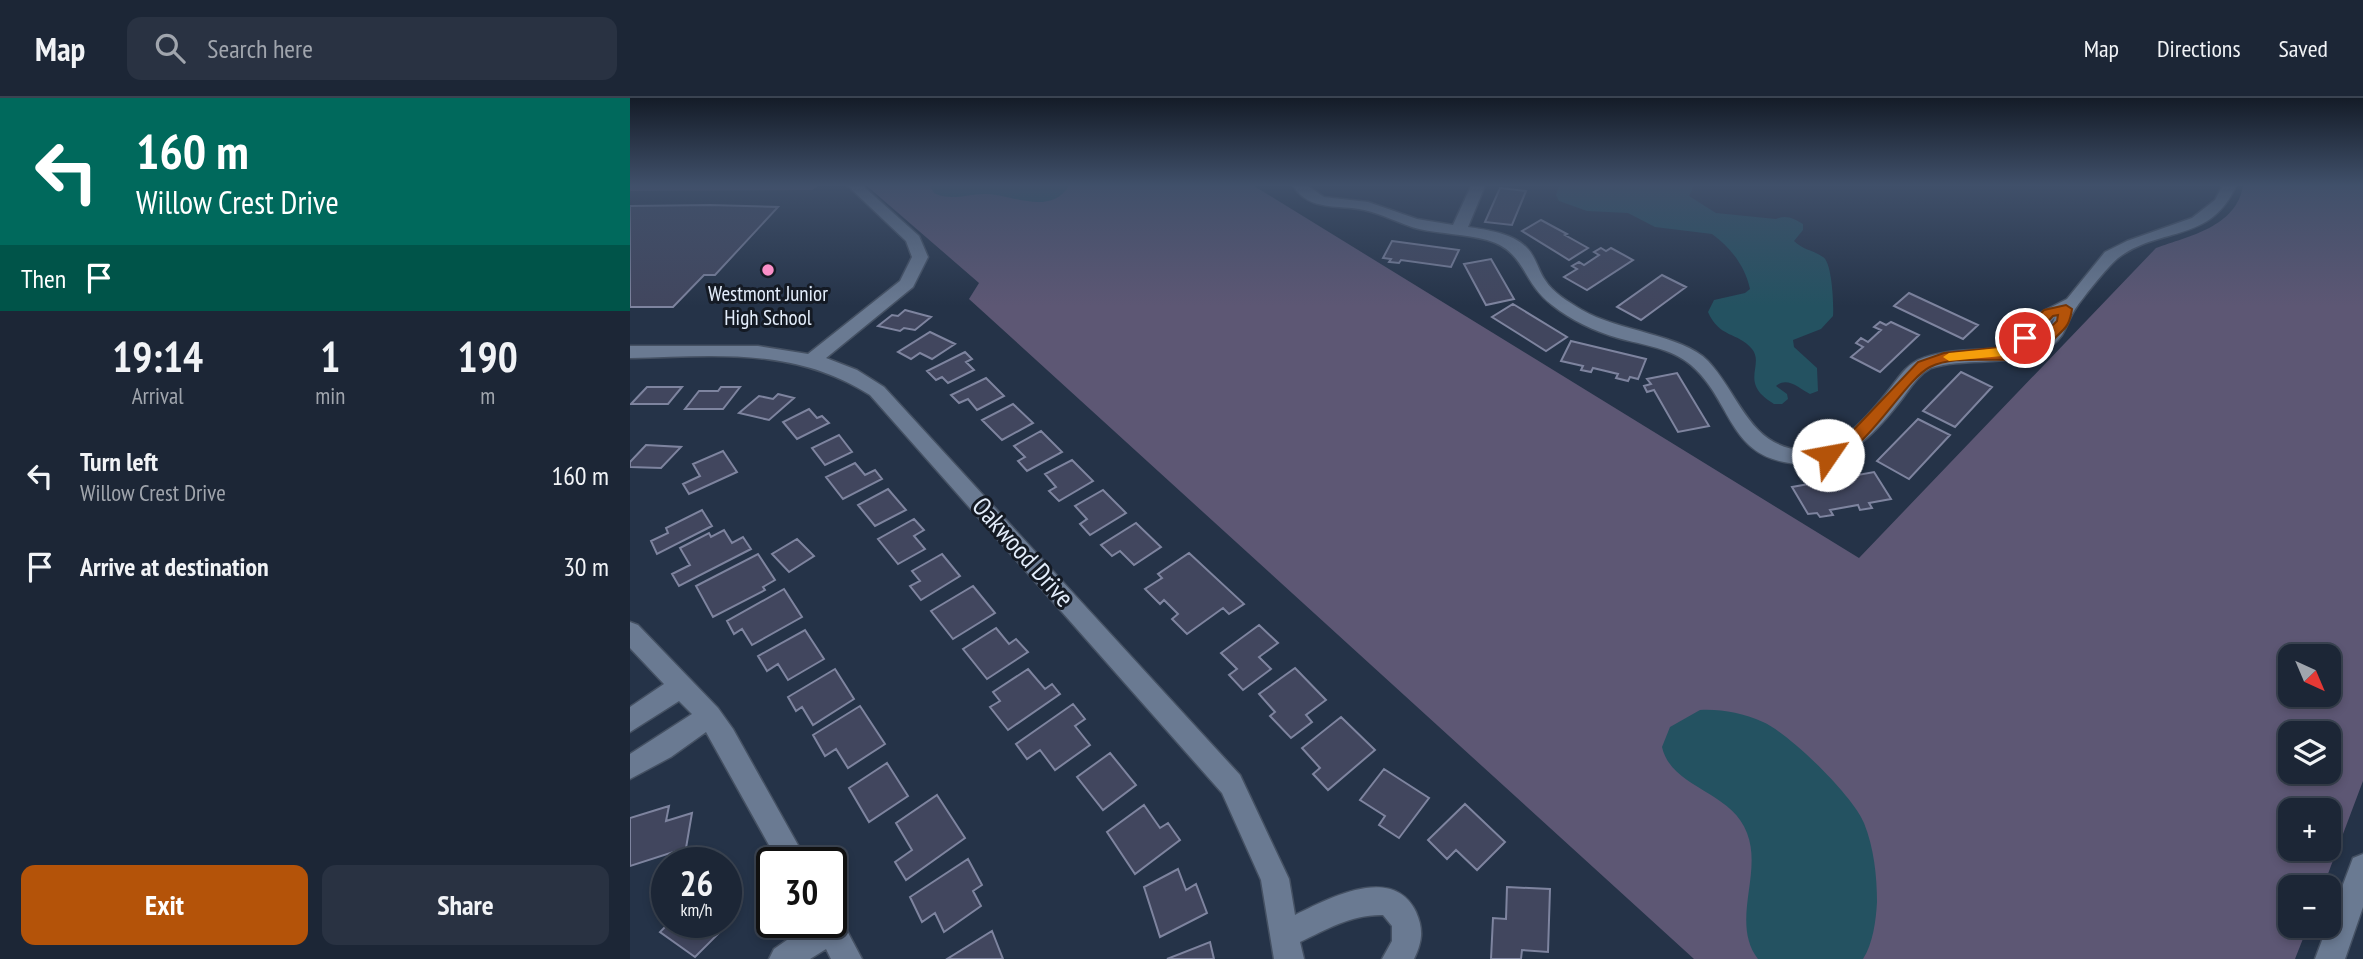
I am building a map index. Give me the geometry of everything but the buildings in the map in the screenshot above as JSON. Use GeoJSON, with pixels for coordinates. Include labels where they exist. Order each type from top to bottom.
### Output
{"type":"FeatureCollection","features":[{"type":"Feature","properties":{"kind":"street"},"geometry":{"type":"LineString","coordinates":[[811,361],[906,284],[920,257],[913,239],[899,226]]}},
{"type":"Feature","properties":{"kind":"street"},"geometry":{"type":"LineString","coordinates":[[1432,226],[1494,237],[1519,248],[1540,285],[1557,301],[1610,330],[1661,344],[1692,358],[1706,372],[1746,433],[1766,448],[1790,456],[1816,457],[1839,451],[1878,416],[1923,365],[1944,358],[2019,350],[2043,344],[2064,323],[2066,309],[2108,258],[2133,244],[2184,226]]}},
{"type":"Feature","properties":{"kind":"street"},"geometry":{"type":"LineString","coordinates":[[1458,230],[1460,226]]}},
{"type":"Feature","properties":{"kind":"street","name":"Oakwood Drive"},"geometry":{"type":"LineString","coordinates":[[630,352],[758,354],[811,361],[846,371],[877,391],[1213,760],[1231,784],[1261,842],[1275,879],[1288,946],[1373,898],[1387,902],[1405,918],[1407,942],[1397,959]]}},
{"type":"Feature","properties":{"kind":"street"},"geometry":{"type":"LineString","coordinates":[[630,632],[709,716],[724,737],[785,847]]}},
{"type":"Feature","properties":{"kind":"street"},"geometry":{"type":"LineString","coordinates":[[630,721],[681,686]]}},
{"type":"Feature","properties":{"kind":"street"},"geometry":{"type":"LineString","coordinates":[[630,767],[662,749],[709,716]]}},
{"type":"Feature","properties":{"kind":"street"},"geometry":{"type":"LineString","coordinates":[[2330,959],[2363,868]]}},
{"type":"Feature","properties":{"kind":"street"},"geometry":{"type":"LineString","coordinates":[[784,959],[812,938]]}},
{"type":"Feature","properties":{"kind":"street"},"geometry":{"type":"LineString","coordinates":[[836,938],[847,959]]}},
{"type":"Feature","properties":{"kind":"shaded area"},"geometry":{"type":"Polygon","coordinates":[[[913,226],[1319,226],[1859,558],[2156,248],[2212,226],[2363,226],[2363,781],[2341,839],[2341,798],[2278,798],[2278,861],[2333,861],[2328,875],[2278,875],[2278,938],[2303,938],[2295,959],[1694,959],[969,299],[979,283],[913,226]]]}},
{"type":"Feature","properties":{"kind":"water"},"geometry":{"type":"Polygon","coordinates":[[[1803,226],[1794,241],[1826,260],[1833,293],[1833,316],[1821,329],[1793,340],[1794,347],[1817,368],[1818,391],[1810,394],[1784,382],[1776,386],[1787,394],[1788,399],[1782,404],[1774,404],[1763,396],[1755,382],[1756,361],[1752,349],[1723,331],[1708,312],[1714,300],[1745,293],[1750,289],[1741,265],[1731,251],[1712,234],[1655,227],[1803,226]]]}},
{"type":"Feature","properties":{"kind":"water"},"geometry":{"type":"Polygon","coordinates":[[[1700,710],[1740,714],[1775,729],[1820,767],[1858,811],[1870,842],[1877,892],[1873,932],[1863,959],[1758,959],[1750,945],[1747,929],[1746,914],[1752,865],[1747,833],[1729,808],[1677,772],[1662,747],[1670,727],[1700,710]]]}},
{"type":"Feature","properties":{"kind":"slow traffic"},"geometry":{"type":"LineString","coordinates":[[1949,357],[2012,353],[2019,350]]}},
{"type":"Feature","properties":{"kind":"place","name":"Westmont Junior High School"},"geometry":{"type":"Point","coordinates":[768,270]}},
{"type":"Feature","properties":{"kind":"route"},"geometry":{"type":"LineString","coordinates":[[1828,455],[1850,443],[1923,365],[1944,358],[2012,353],[2037,348],[2064,323],[2066,309],[2049,313],[2025,338]]}}]}
